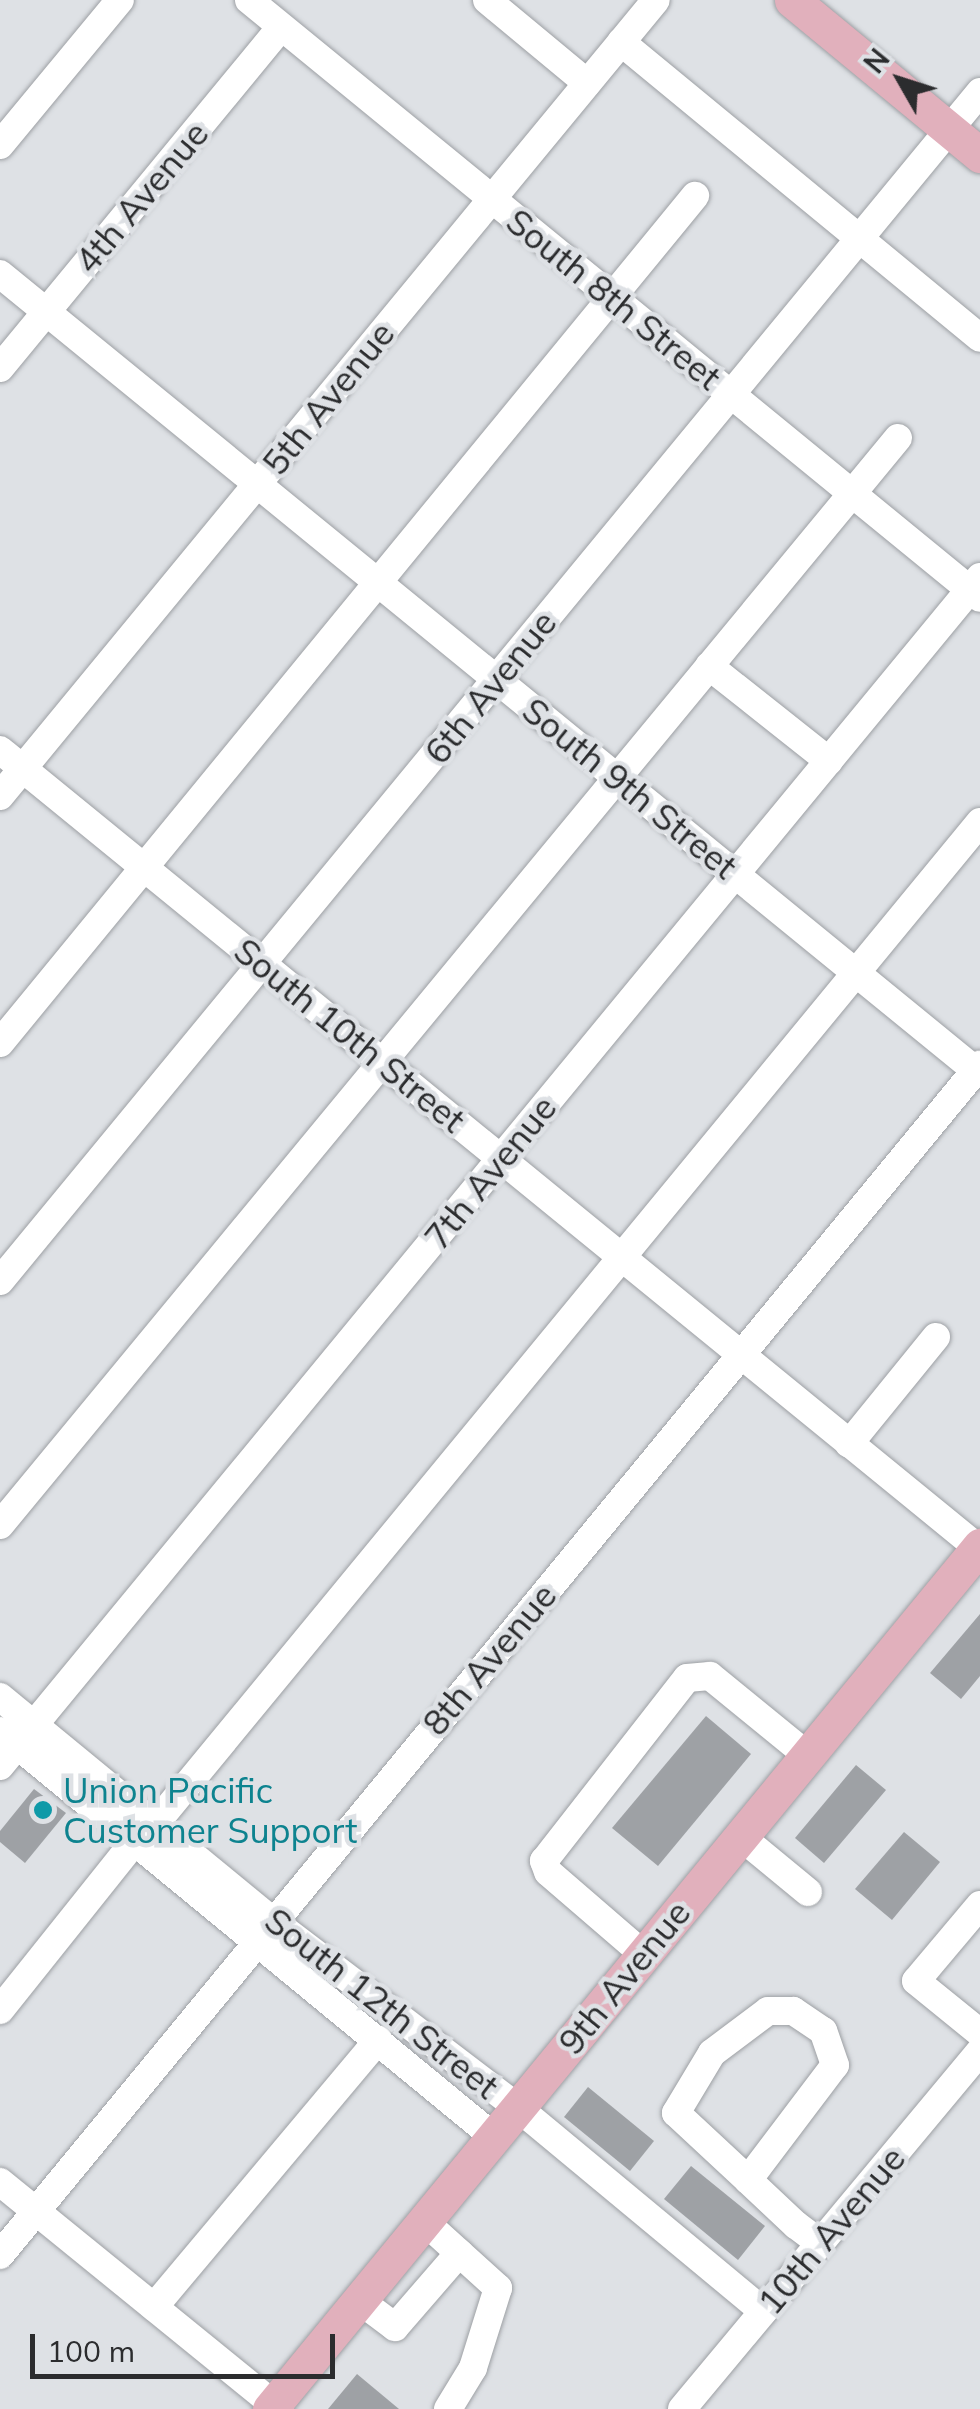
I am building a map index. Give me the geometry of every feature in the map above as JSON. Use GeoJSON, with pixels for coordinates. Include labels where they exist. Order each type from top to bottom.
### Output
{"type":"FeatureCollection","features":[{"type":"Feature","properties":{"kind":"main road"},"geometry":{"type":"LineString","coordinates":[[792,0],[980,156]]}},
{"type":"Feature","properties":{"kind":"main road","name":"9th Avenue"},"geometry":{"type":"LineString","coordinates":[[274,2408],[979,1547]]}},
{"type":"Feature","properties":{"kind":"street"},"geometry":{"type":"LineString","coordinates":[[0,145],[120,0]]}},
{"type":"Feature","properties":{"kind":"street","name":"South 8th Street"},"geometry":{"type":"LineString","coordinates":[[248,0],[851,492],[977,588]]}},
{"type":"Feature","properties":{"kind":"street"},"geometry":{"type":"LineString","coordinates":[[487,0],[587,83]]}},
{"type":"Feature","properties":{"kind":"street","name":"5th Avenue"},"geometry":{"type":"LineString","coordinates":[[0,796],[656,0]]}},
{"type":"Feature","properties":{"kind":"street","name":"4th Avenue"},"geometry":{"type":"LineString","coordinates":[[0,368],[281,27]]}},
{"type":"Feature","properties":{"kind":"street"},"geometry":{"type":"LineString","coordinates":[[621,42],[980,338]]}},
{"type":"Feature","properties":{"kind":"street","name":"6th Avenue"},"geometry":{"type":"LineString","coordinates":[[0,1281],[980,92]]}},
{"type":"Feature","properties":{"kind":"street"},"geometry":{"type":"LineString","coordinates":[[0,1043],[694,196]]}},
{"type":"Feature","properties":{"kind":"street","name":"South 9th Street"},"geometry":{"type":"LineString","coordinates":[[0,274],[978,1070]]}},
{"type":"Feature","properties":{"kind":"street"},"geometry":{"type":"LineString","coordinates":[[0,1525],[385,1064],[898,438]]}},
{"type":"Feature","properties":{"kind":"street","name":"7th Avenue"},"geometry":{"type":"LineString","coordinates":[[13,1742],[977,588]]}},
{"type":"Feature","properties":{"kind":"street"},"geometry":{"type":"LineString","coordinates":[[710,666],[829,761]]}},
{"type":"Feature","properties":{"kind":"street","name":"South 10th Street"},"geometry":{"type":"LineString","coordinates":[[0,750],[979,1547]]}},
{"type":"Feature","properties":{"kind":"street"},"geometry":{"type":"LineString","coordinates":[[0,2010],[980,822]]}},
{"type":"Feature","properties":{"kind":"street","name":"8th Avenue"},"geometry":{"type":"LineString","coordinates":[[0,2255],[978,1070]]}},
{"type":"Feature","properties":{"kind":"street"},"geometry":{"type":"LineString","coordinates":[[849,1444],[936,1336]]}},
{"type":"Feature","properties":{"kind":"street"},"geometry":{"type":"LineString","coordinates":[[644,1954],[548,1872],[544,1861],[687,1678],[710,1676],[808,1755]]}},
{"type":"Feature","properties":{"kind":"street"},"geometry":{"type":"LineString","coordinates":[[0,1696],[13,1742],[145,1832],[266,1930],[378,2040],[494,2137]]}},
{"type":"Feature","properties":{"kind":"street"},"geometry":{"type":"LineString","coordinates":[[740,1836],[808,1892]]}},
{"type":"Feature","properties":{"kind":"street"},"geometry":{"type":"LineString","coordinates":[[980,1905],[916,1981],[980,2034]]}},
{"type":"Feature","properties":{"kind":"street","name":"South 12th Street"},"geometry":{"type":"LineString","coordinates":[[266,1930],[517,2107],[762,2311]]}},
{"type":"Feature","properties":{"kind":"street"},"geometry":{"type":"LineString","coordinates":[[748,2180],[836,2065],[822,2031],[793,2011],[768,2011],[712,2053],[676,2113],[748,2180],[820,2242]]}},
{"type":"Feature","properties":{"kind":"street"},"geometry":{"type":"LineString","coordinates":[[154,2307],[378,2040]]}},
{"type":"Feature","properties":{"kind":"street","name":"10th Avenue"},"geometry":{"type":"LineString","coordinates":[[682,2409],[980,2050]]}},
{"type":"Feature","properties":{"kind":"street"},"geometry":{"type":"LineString","coordinates":[[0,2182],[274,2408]]}},
{"type":"Feature","properties":{"kind":"street"},"geometry":{"type":"LineString","coordinates":[[424,2221],[498,2288],[473,2368],[448,2409]]}},
{"type":"Feature","properties":{"kind":"street"},"geometry":{"type":"LineString","coordinates":[[359,2300],[395,2327],[459,2253]]}},
{"type":"Feature","properties":{"kind":"building"},"geometry":{"type":"Polygon","coordinates":[[[980,1614],[980,1676],[961,1699],[930,1673],[980,1614]]]}},
{"type":"Feature","properties":{"kind":"building"},"geometry":{"type":"Polygon","coordinates":[[[706,1716],[751,1754],[658,1866],[612,1828],[706,1716]]]}},
{"type":"Feature","properties":{"kind":"building"},"geometry":{"type":"Polygon","coordinates":[[[856,1765],[886,1790],[824,1863],[795,1838],[856,1765]]]}},
{"type":"Feature","properties":{"kind":"building"},"geometry":{"type":"Polygon","coordinates":[[[34,1789],[66,1813],[25,1863],[0,1842],[0,1831],[34,1789]]]}},
{"type":"Feature","properties":{"kind":"building"},"geometry":{"type":"Polygon","coordinates":[[[904,1832],[940,1862],[892,1920],[855,1889],[904,1832]]]}},
{"type":"Feature","properties":{"kind":"building"},"geometry":{"type":"Polygon","coordinates":[[[588,2087],[654,2141],[630,2171],[564,2117],[588,2087]]]}},
{"type":"Feature","properties":{"kind":"building"},"geometry":{"type":"Polygon","coordinates":[[[691,2166],[765,2226],[738,2260],[664,2199],[691,2166]]]}},
{"type":"Feature","properties":{"kind":"building"},"geometry":{"type":"Polygon","coordinates":[[[357,2374],[399,2409],[328,2409],[357,2374]]]}},
{"type":"Feature","properties":{"kind":"place","name":"Union Pacific Customer Support"},"geometry":{"type":"Point","coordinates":[43,1810]}}]}
